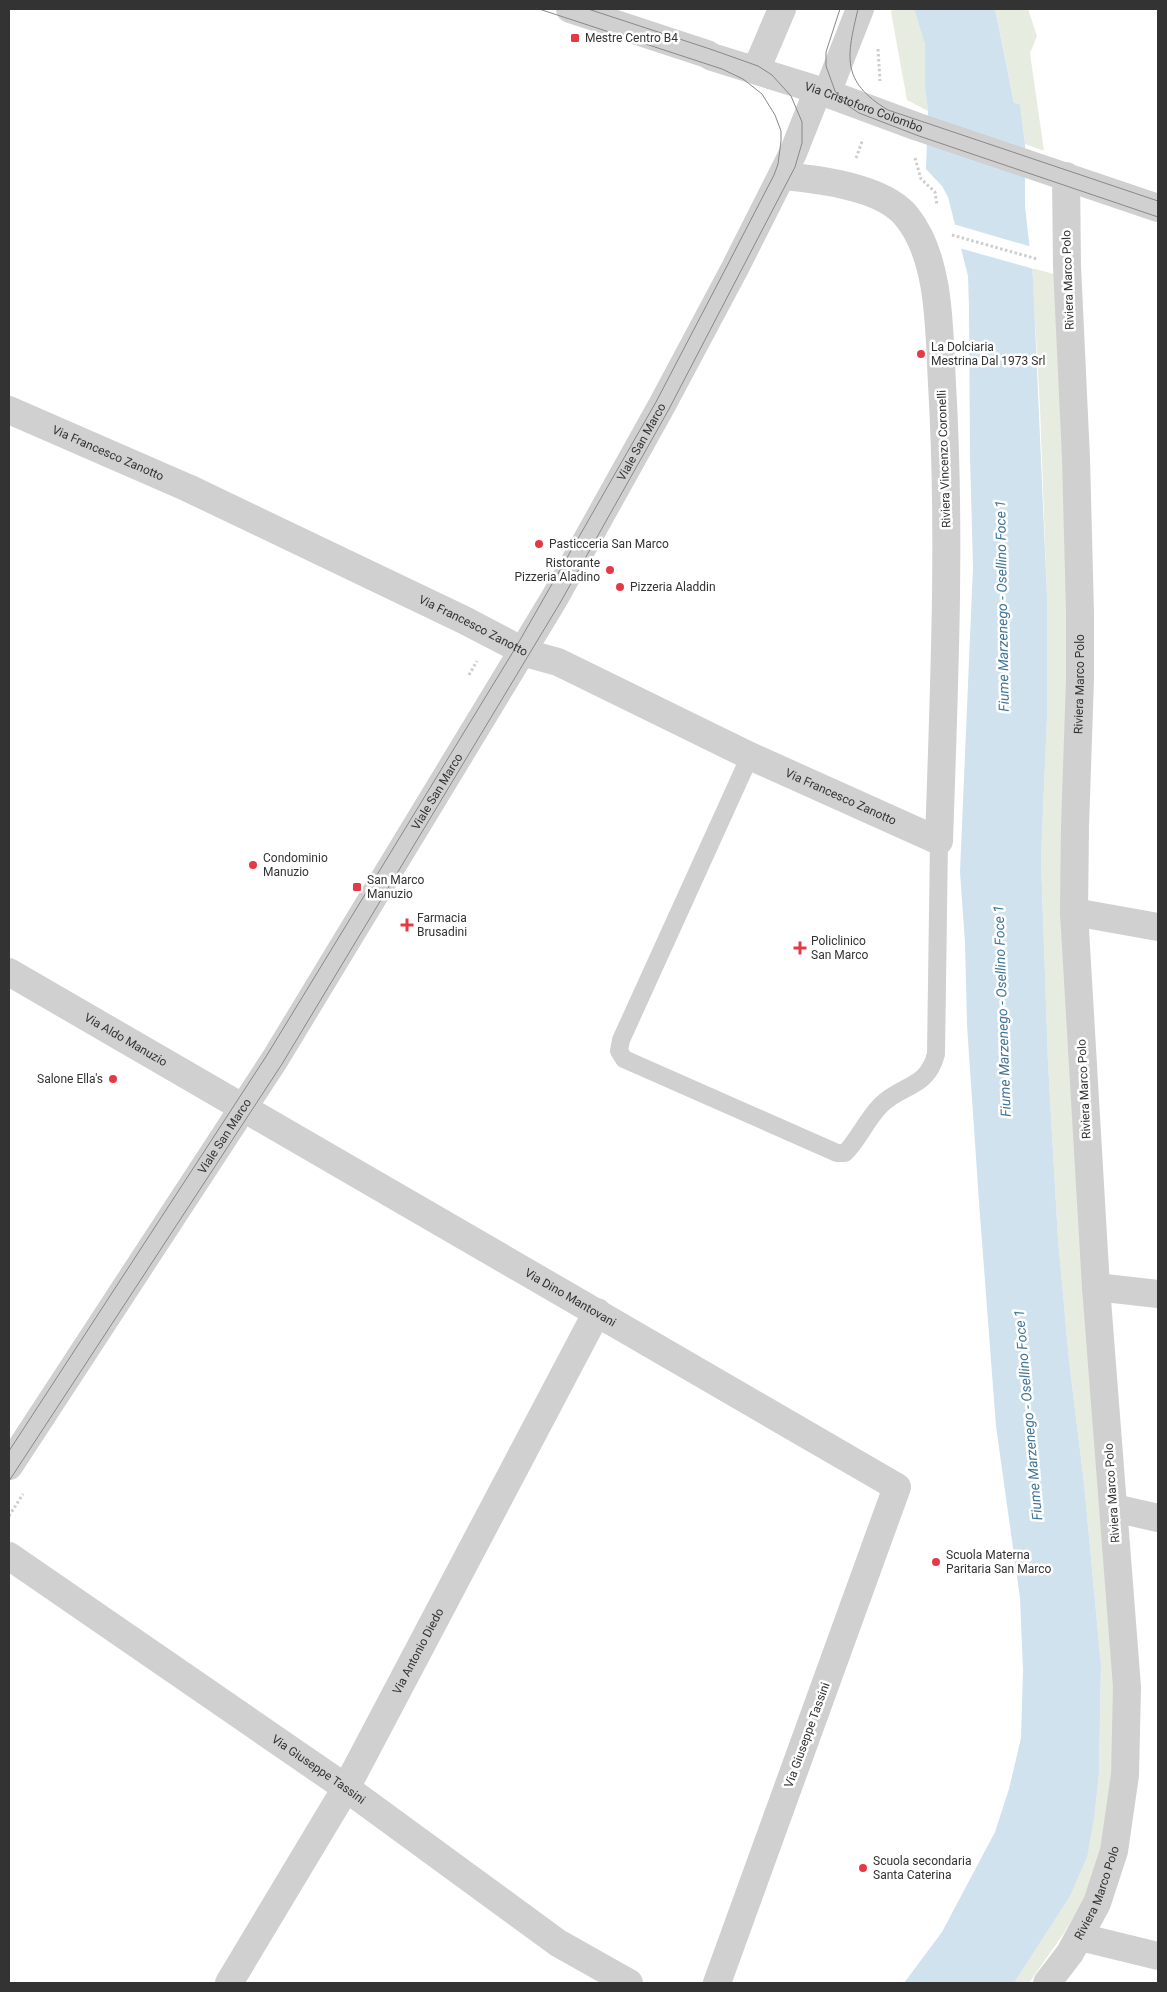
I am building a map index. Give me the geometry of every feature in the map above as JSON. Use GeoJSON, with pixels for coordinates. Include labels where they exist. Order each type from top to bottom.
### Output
{"type":"FeatureCollection","features":[{"type":"Feature","properties":{"kind":"street","name":"Via Cristoforo Colombo"},"geometry":{"type":"LineString","coordinates":[[570,9],[823,91],[915,138],[1066,176],[1158,208]]}},
{"type":"Feature","properties":{"kind":"street"},"geometry":{"type":"LineString","coordinates":[[756,70],[782,9]]}},
{"type":"Feature","properties":{"kind":"street","name":"Viale San Marco"},"geometry":{"type":"LineString","coordinates":[[9,1466],[254,1113],[275,1059],[554,599],[662,406],[782,176],[860,9]]}},
{"type":"Feature","properties":{"kind":"street","name":"Riviera Vincenzo Coronelli"},"geometry":{"type":"LineString","coordinates":[[782,176],[844,186],[873,193],[889,200],[906,215],[918,233],[934,284],[944,416],[946,516],[945,659],[939,841]]}},
{"type":"Feature","properties":{"kind":"street","name":"Riviera Marco Polo"},"geometry":{"type":"LineString","coordinates":[[1047,1983],[1070,1953],[1097,1903],[1114,1850],[1125,1775],[1127,1687],[1096,1287],[1074,912],[1080,612],[1076,458],[1067,266],[1066,176]]}},
{"type":"Feature","properties":{"kind":"street","name":"Via Francesco Zanotto"},"geometry":{"type":"LineString","coordinates":[[9,410],[188,488],[523,650],[558,662],[750,756],[939,841]]}},
{"type":"Feature","properties":{"kind":"street"},"geometry":{"type":"LineString","coordinates":[[1074,912],[1158,927]]}},
{"type":"Feature","properties":{"kind":"street","name":"Via Aldo Manuzio"},"geometry":{"type":"LineString","coordinates":[[9,972],[254,1113]]}},
{"type":"Feature","properties":{"kind":"street","name":"Via Dino Mantovani"},"geometry":{"type":"LineString","coordinates":[[254,1113],[897,1487]]}},
{"type":"Feature","properties":{"kind":"street"},"geometry":{"type":"LineString","coordinates":[[1096,1287],[1158,1294]]}},
{"type":"Feature","properties":{"kind":"street","name":"Via Antonio Diedo"},"geometry":{"type":"LineString","coordinates":[[229,1983],[346,1788],[596,1312]]}},
{"type":"Feature","properties":{"kind":"street","name":"Via Giuseppe Tassini"},"geometry":{"type":"LineString","coordinates":[[717,1983],[897,1487]]}},
{"type":"Feature","properties":{"kind":"street"},"geometry":{"type":"LineString","coordinates":[[1114,1508],[1158,1518]]}},
{"type":"Feature","properties":{"kind":"street","name":"Via Giuseppe Tassini"},"geometry":{"type":"LineString","coordinates":[[9,1556],[346,1788],[558,1943],[629,1983]]}},
{"type":"Feature","properties":{"kind":"street"},"geometry":{"type":"LineString","coordinates":[[1080,1936],[1158,1956]]}},
{"type":"Feature","properties":{"kind":"lane"},"geometry":{"type":"LineString","coordinates":[[750,756],[621,1040],[619,1052],[624,1059],[837,1153],[845,1153],[852,1146],[869,1119],[882,1104],[917,1083],[933,1067],[936,1054],[939,841]]}},
{"type":"Feature","properties":{"kind":"path"},"geometry":{"type":"LineString","coordinates":[[853,166],[864,136]]}},
{"type":"Feature","properties":{"kind":"path"},"geometry":{"type":"LineString","coordinates":[[915,138],[921,179],[935,192],[938,208]]}},
{"type":"Feature","properties":{"kind":"path"},"geometry":{"type":"LineString","coordinates":[[951,234],[1047,261]]}},
{"type":"Feature","properties":{"kind":"shaded area"},"geometry":{"type":"Polygon","coordinates":[[[893,9],[914,9],[925,45],[925,88],[928,111],[907,100],[891,12],[893,9]]]}},
{"type":"Feature","properties":{"kind":"shaded area"},"geometry":{"type":"Polygon","coordinates":[[[995,9],[1028,9],[1037,36],[1030,53],[1044,151],[1025,144],[1020,104],[1014,103],[995,9]]]}},
{"type":"Feature","properties":{"kind":"shaded area"},"geometry":{"type":"Polygon","coordinates":[[[1032,268],[1057,275],[1116,1692],[1108,1825],[1086,1895],[1064,1933],[1029,1983],[1014,1983],[1069,1898],[1095,1812],[1099,1773],[1101,1665],[1058,1239],[1048,1063],[1041,859],[1047,718],[1047,596],[1040,408],[1032,268]]]}},
{"type":"Feature","properties":{"kind":"water","name":"Fiume Marzenego - Osellino Foce 1"},"geometry":{"type":"Polygon","coordinates":[[[914,9],[995,9],[1014,103],[1020,104],[1025,144],[1025,206],[1033,278],[1047,596],[1047,718],[1041,859],[1048,1063],[1058,1239],[1101,1665],[1099,1773],[1095,1812],[1087,1857],[1069,1898],[1014,1983],[904,1983],[942,1932],[995,1832],[1009,1789],[1021,1738],[1023,1670],[1020,1598],[996,1426],[967,1025],[965,943],[960,872],[973,567],[968,276],[948,197],[942,186],[926,169],[928,111],[925,88],[925,45],[914,9]]]}},
{"type":"Feature","properties":{"kind":"pier"},"geometry":{"type":"Polygon","coordinates":[[[953,224],[1032,247],[1034,269],[959,248],[953,224]]]}},
{"type":"Feature","properties":{"kind":"tram line"},"geometry":{"type":"LineString","coordinates":[[9,1451],[267,1055],[516,647],[656,402],[774,175],[778,164],[781,131],[775,115],[762,94],[743,79],[722,69],[539,9]]}},
{"type":"Feature","properties":{"kind":"tram line"},"geometry":{"type":"LineString","coordinates":[[9,1481],[282,1064],[560,603],[669,409],[795,167],[802,143],[802,122],[791,96],[772,75],[758,66],[588,9]]}},
{"type":"Feature","properties":{"kind":"tram line"},"geometry":{"type":"LineString","coordinates":[[840,9],[826,52],[826,66],[835,91],[847,105],[859,113],[919,136],[1158,217]]}},
{"type":"Feature","properties":{"kind":"tram line"},"geometry":{"type":"LineString","coordinates":[[858,9],[851,41],[851,66],[855,78],[862,89],[888,110],[1158,201]]}},
{"type":"Feature","properties":{"kind":"place","name":"Mestre Centro B4"},"geometry":{"type":"Point","coordinates":[575,38]}},
{"type":"Feature","properties":{"kind":"place","name":"La Dolciaria Mestrina Dal 1973 Srl"},"geometry":{"type":"Point","coordinates":[921,354]}},
{"type":"Feature","properties":{"kind":"place","name":"Pasticceria San Marco"},"geometry":{"type":"Point","coordinates":[539,544]}},
{"type":"Feature","properties":{"kind":"place","name":"Ristorante Pizzeria Aladino"},"geometry":{"type":"Point","coordinates":[610,570]}},
{"type":"Feature","properties":{"kind":"place","name":"Pizzeria Aladdin"},"geometry":{"type":"Point","coordinates":[620,587]}},
{"type":"Feature","properties":{"kind":"place","name":"Condominio Manuzio"},"geometry":{"type":"Point","coordinates":[253,865]}},
{"type":"Feature","properties":{"kind":"place","name":"San Marco Manuzio"},"geometry":{"type":"Point","coordinates":[357,887]}},
{"type":"Feature","properties":{"kind":"place","name":"Farmacia Brusadini"},"geometry":{"type":"Point","coordinates":[407,925]}},
{"type":"Feature","properties":{"kind":"place","name":"Policlinico San Marco"},"geometry":{"type":"Point","coordinates":[800,948]}},
{"type":"Feature","properties":{"kind":"place","name":"Salone Ella's"},"geometry":{"type":"Point","coordinates":[113,1079]}},
{"type":"Feature","properties":{"kind":"place","name":"Scuola Materna Paritaria San Marco"},"geometry":{"type":"Point","coordinates":[936,1562]}},
{"type":"Feature","properties":{"kind":"place","name":"Scuola secondaria Santa Caterina"},"geometry":{"type":"Point","coordinates":[863,1868]}}]}
